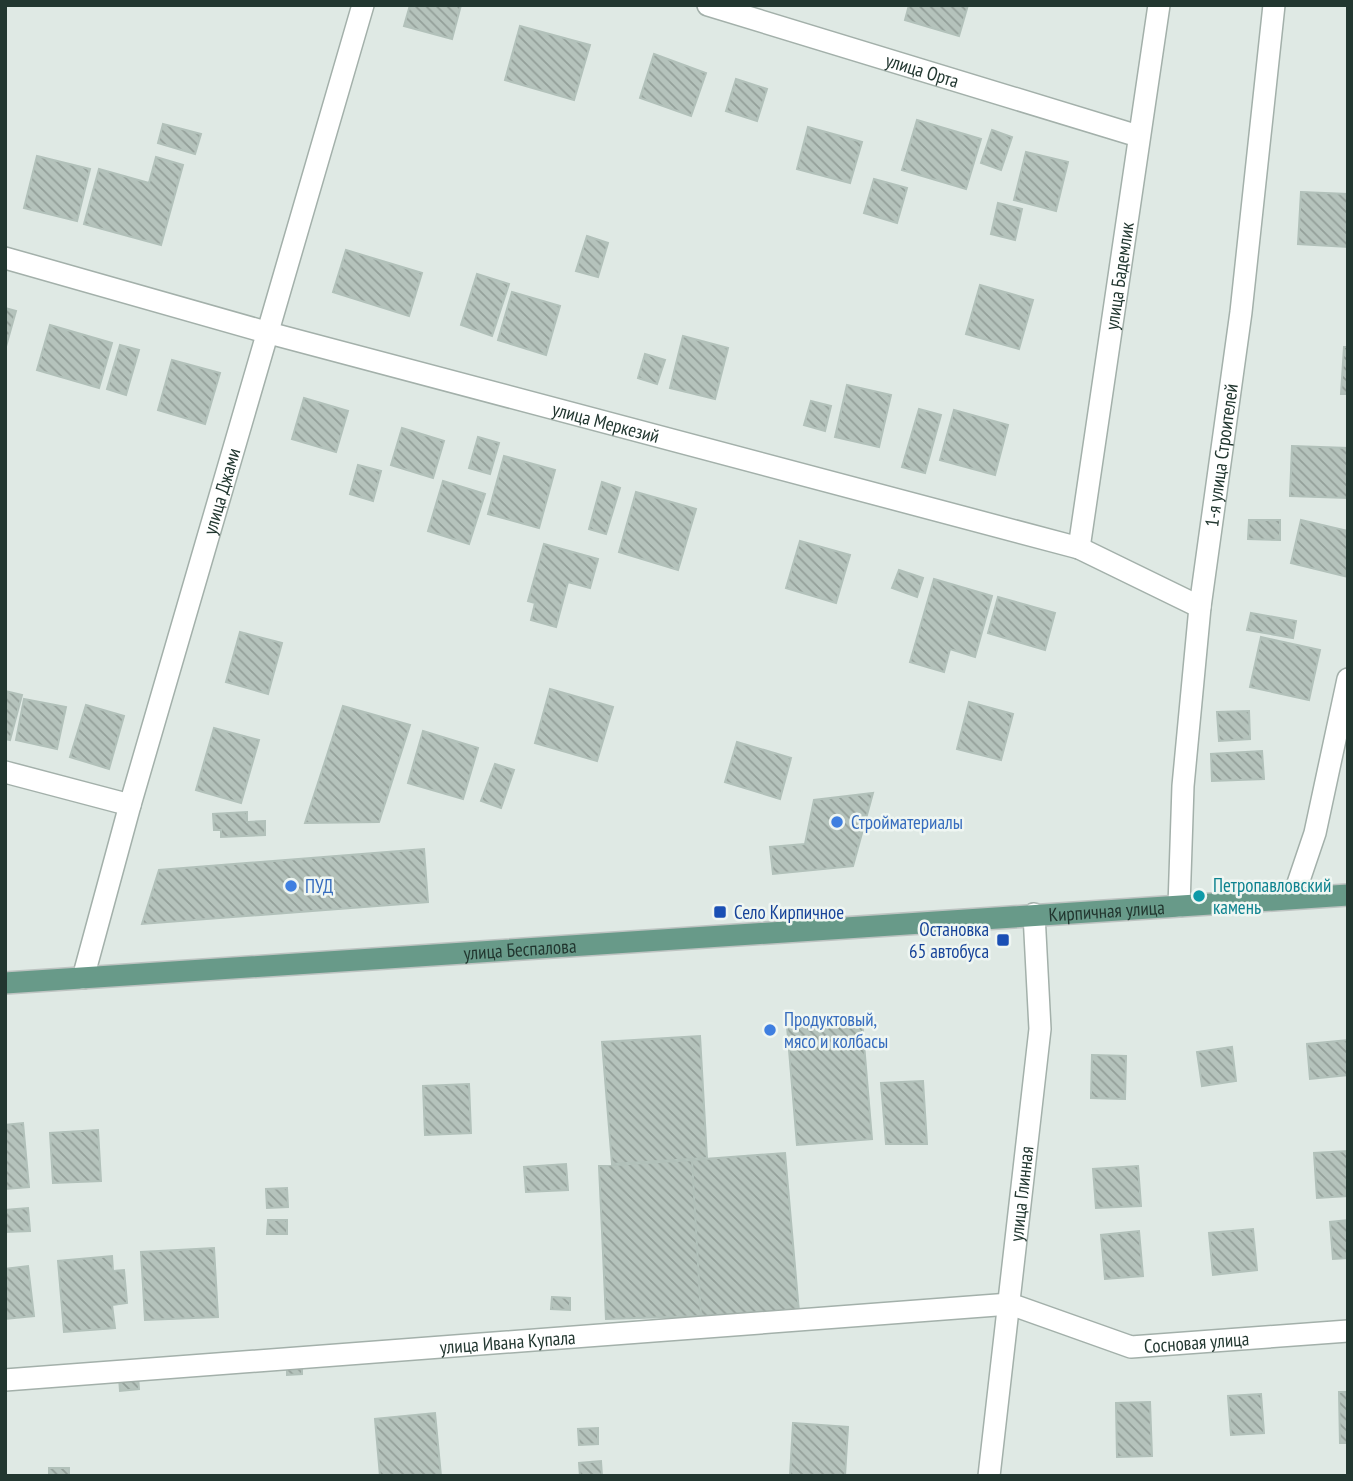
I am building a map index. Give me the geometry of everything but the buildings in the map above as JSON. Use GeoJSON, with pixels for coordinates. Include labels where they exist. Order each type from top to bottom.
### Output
{"type":"FeatureCollection","features":[{"type":"Feature","properties":{"kind":"main road","name":"Кирпичная улица"},"geometry":{"type":"LineString","coordinates":[[1034,914],[1348,895]]}},
{"type":"Feature","properties":{"kind":"main road","name":"улица Беспалова"},"geometry":{"type":"LineString","coordinates":[[5,983],[1034,914]]}},
{"type":"Feature","properties":{"kind":"street","name":"улица Джами"},"geometry":{"type":"LineString","coordinates":[[83,978],[130,805],[363,5]]}},
{"type":"Feature","properties":{"kind":"street","name":"улица Орта"},"geometry":{"type":"LineString","coordinates":[[708,5],[1138,136]]}},
{"type":"Feature","properties":{"kind":"street","name":"улица Бадемлик"},"geometry":{"type":"LineString","coordinates":[[1079,548],[1159,5]]}},
{"type":"Feature","properties":{"kind":"street","name":"1-я улица Строителей"},"geometry":{"type":"LineString","coordinates":[[1179,906],[1183,786],[1200,607],[1241,312],[1274,5]]}},
{"type":"Feature","properties":{"kind":"street","name":"улица Меркезий"},"geometry":{"type":"LineString","coordinates":[[5,258],[269,333],[1079,548],[1200,607]]}},
{"type":"Feature","properties":{"kind":"street"},"geometry":{"type":"LineString","coordinates":[[1293,898],[1315,833],[1348,679]]}},
{"type":"Feature","properties":{"kind":"street"},"geometry":{"type":"LineString","coordinates":[[5,772],[130,805]]}},
{"type":"Feature","properties":{"kind":"street","name":"улица Глинная"},"geometry":{"type":"LineString","coordinates":[[989,1476],[1040,1029],[1034,914]]}},
{"type":"Feature","properties":{"kind":"street","name":"Сосновая улица"},"geometry":{"type":"LineString","coordinates":[[1010,1304],[1131,1347],[1348,1331]]}},
{"type":"Feature","properties":{"kind":"street","name":"улица Ивана Купала"},"geometry":{"type":"LineString","coordinates":[[5,1380],[1010,1304]]}},
{"type":"Feature","properties":{"kind":"place","name":"Стройматериалы"},"geometry":{"type":"Point","coordinates":[837,822]}},
{"type":"Feature","properties":{"kind":"place","name":"ПУД"},"geometry":{"type":"Point","coordinates":[291,886]}},
{"type":"Feature","properties":{"kind":"place","name":"Петропавловский камень"},"geometry":{"type":"Point","coordinates":[1199,896]}},
{"type":"Feature","properties":{"kind":"place","name":"Село Кирпичное"},"geometry":{"type":"Point","coordinates":[720,912]}},
{"type":"Feature","properties":{"kind":"place","name":"Остановка 65 автобуса"},"geometry":{"type":"Point","coordinates":[1003,940]}},
{"type":"Feature","properties":{"kind":"place","name":"Продуктовый, мясо и колбасы"},"geometry":{"type":"Point","coordinates":[770,1030]}}]}
